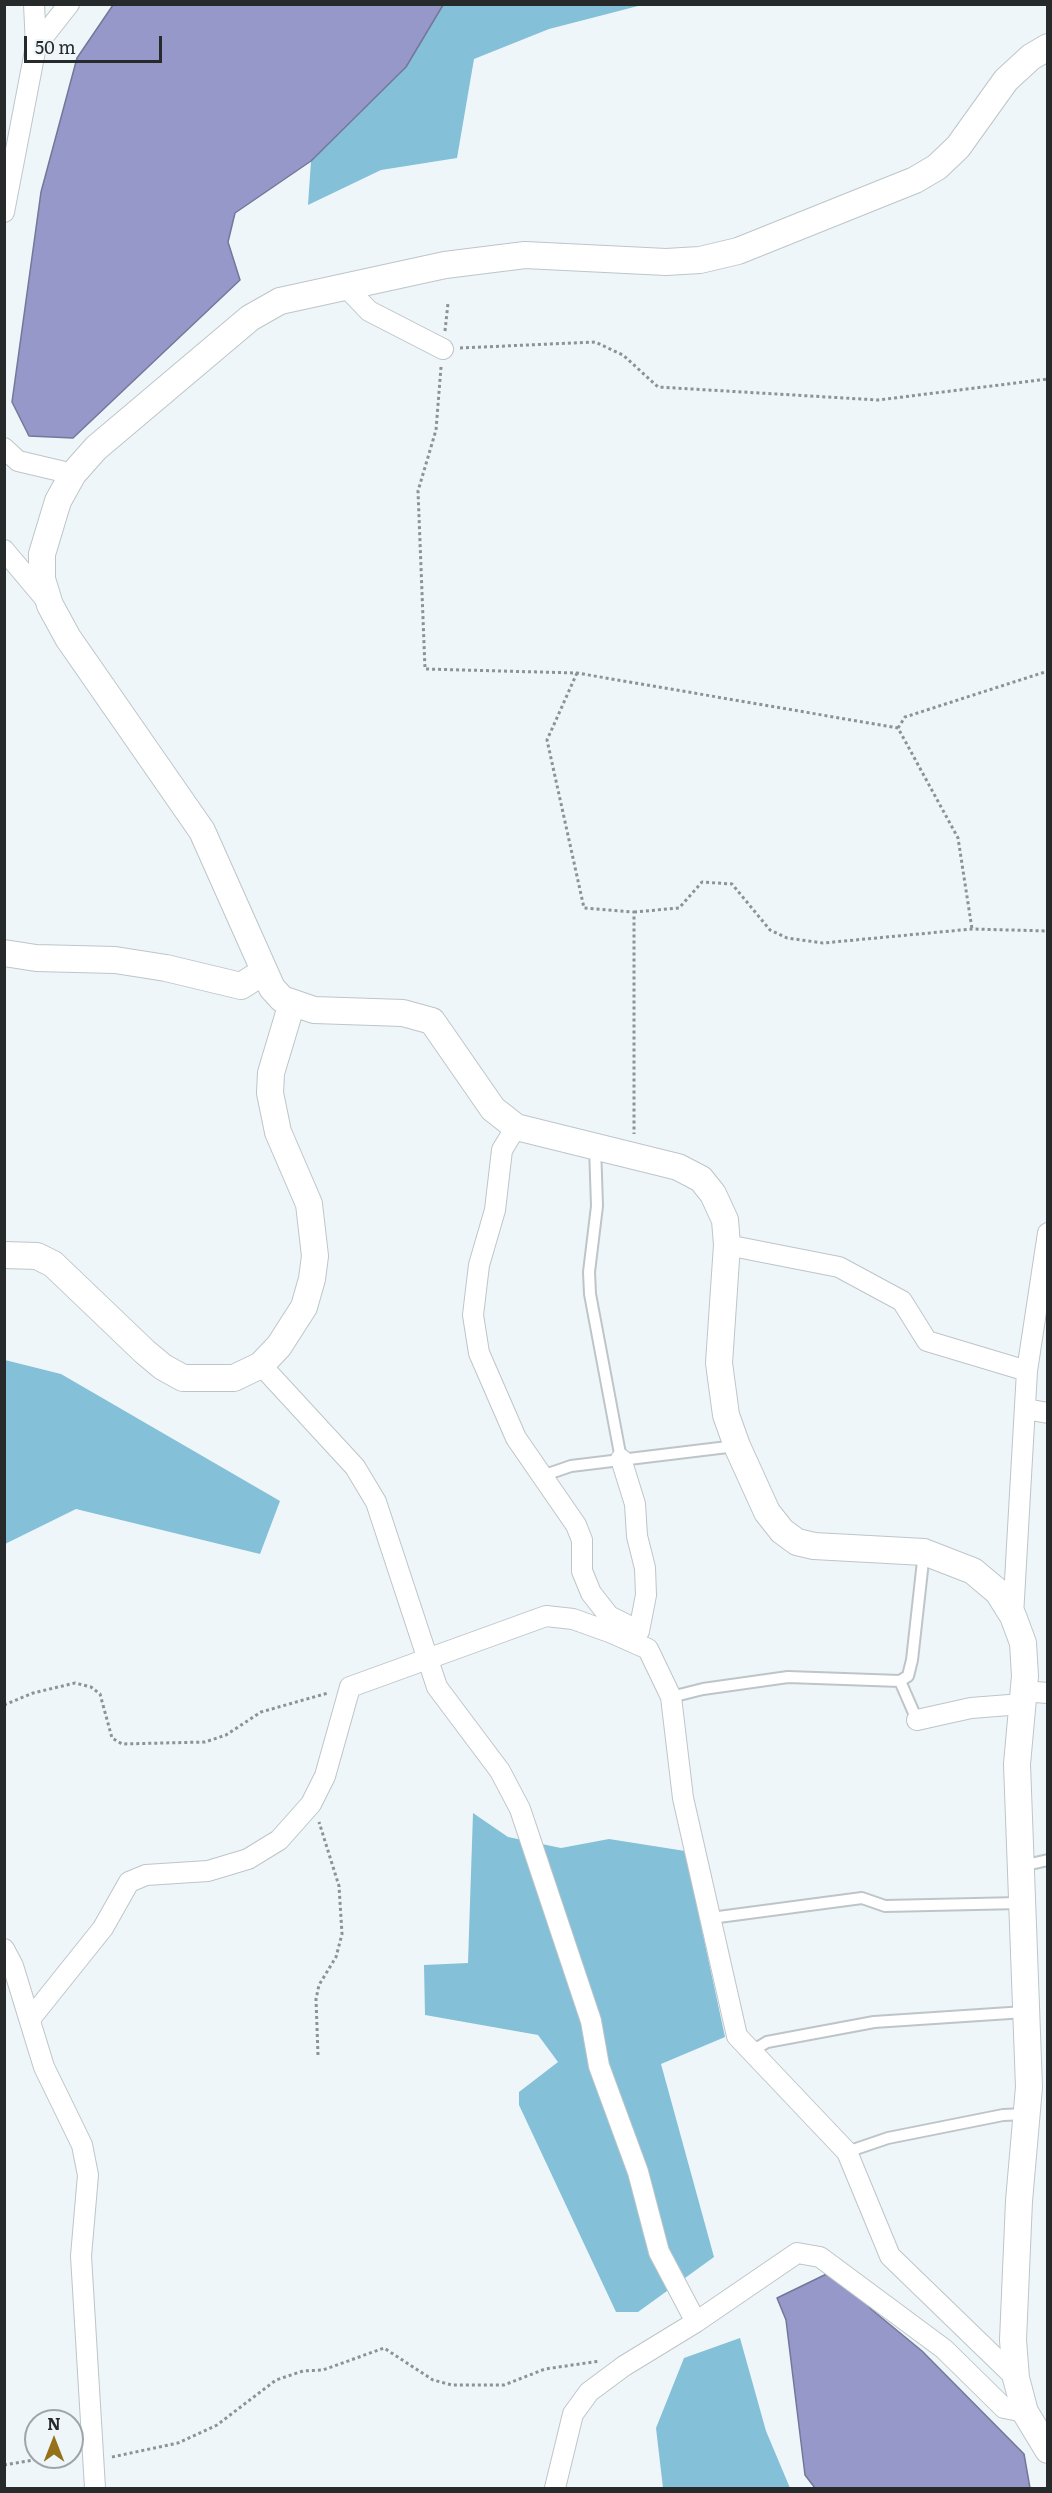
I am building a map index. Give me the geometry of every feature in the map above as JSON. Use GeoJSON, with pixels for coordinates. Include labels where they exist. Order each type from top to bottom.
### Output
{"type":"FeatureCollection","features":[{"type":"Feature","properties":{"kind":"street"},"geometry":{"type":"LineString","coordinates":[[4,212],[36,46],[34,4]]}},
{"type":"Feature","properties":{"kind":"street"},"geometry":{"type":"LineString","coordinates":[[36,46],[69,4]]}},
{"type":"Feature","properties":{"kind":"street"},"geometry":{"type":"LineString","coordinates":[[50,605],[42,579],[42,554],[58,501],[73,474],[96,448],[250,318],[280,302],[445,265],[525,255],[666,262],[700,260],[738,251],[915,180],[937,167],[958,147],[1006,80],[1031,57],[1047,47]]}},
{"type":"Feature","properties":{"kind":"street"},"geometry":{"type":"LineString","coordinates":[[347,288],[369,311],[443,349]]}},
{"type":"Feature","properties":{"kind":"street"},"geometry":{"type":"LineString","coordinates":[[4,448],[18,461],[73,474]]}},
{"type":"Feature","properties":{"kind":"street"},"geometry":{"type":"LineString","coordinates":[[4,550],[50,605],[68,638],[202,831],[263,972],[272,988],[282,999],[314,1010],[403,1013],[432,1021],[493,1109],[516,1128],[678,1167],[701,1179],[713,1194],[725,1220],[727,1245],[719,1363],[726,1414],[736,1446],[767,1512],[782,1531],[797,1542],[814,1546],[924,1552],[973,1570],[998,1592],[1013,1616],[1023,1642],[1031,1696],[1017,1764],[1020,1903],[1029,2087],[1013,2340],[1016,2378],[1025,2412],[1047,2450]]}},
{"type":"Feature","properties":{"kind":"street"},"geometry":{"type":"LineString","coordinates":[[4,953],[36,958],[116,960],[166,968],[241,986],[263,972]]}},
{"type":"Feature","properties":{"kind":"street"},"geometry":{"type":"LineString","coordinates":[[4,1255],[37,1257],[53,1264],[145,1352],[163,1367],[183,1378],[234,1377],[261,1365],[279,1346],[304,1307],[312,1280],[315,1256],[309,1204],[278,1132],[270,1093],[271,1073],[292,1003]]}},
{"type":"Feature","properties":{"kind":"street"},"geometry":{"type":"LineString","coordinates":[[516,1128],[502,1150],[495,1210],[479,1265],[473,1315],[479,1353],[516,1438],[576,1525],[582,1540],[582,1571],[591,1593],[609,1616],[639,1631],[671,1697],[683,1798],[737,2036],[847,2152],[890,2256],[1016,2378]]}},
{"type":"Feature","properties":{"kind":"street"},"geometry":{"type":"LineString","coordinates":[[1013,1616],[1027,1371],[1047,1233]]}},
{"type":"Feature","properties":{"kind":"street"},"geometry":{"type":"LineString","coordinates":[[727,1245],[839,1267],[902,1301],[927,1341],[1027,1371]]}},
{"type":"Feature","properties":{"kind":"street"},"geometry":{"type":"LineString","coordinates":[[261,1365],[355,1467],[376,1502],[437,1687],[500,1771],[520,1809],[591,2021],[599,2066],[638,2172],[659,2252],[696,2322]]}},
{"type":"Feature","properties":{"kind":"street"},"geometry":{"type":"LineString","coordinates":[[1026,1409],[1047,1413]]}},
{"type":"Feature","properties":{"kind":"street"},"geometry":{"type":"LineString","coordinates":[[621,1459],[635,1504],[637,1536],[645,1568],[646,1595],[639,1631]]}},
{"type":"Feature","properties":{"kind":"street"},"geometry":{"type":"LineString","coordinates":[[31,2018],[103,1928],[129,1882],[146,1875],[207,1871],[248,1859],[279,1840],[311,1804],[325,1776],[350,1687],[546,1616],[573,1619],[648,1649]]}},
{"type":"Feature","properties":{"kind":"street"},"geometry":{"type":"LineString","coordinates":[[917,1720],[1031,1696]]}},
{"type":"Feature","properties":{"kind":"street"},"geometry":{"type":"LineString","coordinates":[[4,1949],[14,1966],[44,2067],[82,2145],[88,2175],[81,2256],[94,2488]]}},
{"type":"Feature","properties":{"kind":"street"},"geometry":{"type":"LineString","coordinates":[[555,2488],[564,2442],[573,2414],[589,2392],[624,2366],[696,2322],[796,2253],[820,2257],[944,2349],[1004,2409],[1025,2412]]}},
{"type":"Feature","properties":{"kind":"lane"},"geometry":{"type":"LineString","coordinates":[[595,1146],[597,1206],[589,1272],[590,1294],[621,1459]]}},
{"type":"Feature","properties":{"kind":"lane"},"geometry":{"type":"LineString","coordinates":[[543,1476],[571,1466],[736,1446]]}},
{"type":"Feature","properties":{"kind":"lane"},"geometry":{"type":"LineString","coordinates":[[671,1697],[702,1689],[788,1677],[900,1681],[908,1676],[912,1660],[924,1552]]}},
{"type":"Feature","properties":{"kind":"lane"},"geometry":{"type":"LineString","coordinates":[[900,1681],[917,1720]]}},
{"type":"Feature","properties":{"kind":"lane"},"geometry":{"type":"LineString","coordinates":[[1019,1866],[1047,1860]]}},
{"type":"Feature","properties":{"kind":"lane"},"geometry":{"type":"LineString","coordinates":[[711,1918],[862,1898],[885,1906],[1020,1903]]}},
{"type":"Feature","properties":{"kind":"lane"},"geometry":{"type":"LineString","coordinates":[[752,2051],[766,2042],[874,2022],[1025,2012]]}},
{"type":"Feature","properties":{"kind":"lane"},"geometry":{"type":"LineString","coordinates":[[847,2152],[888,2138],[1003,2115],[1026,2114]]}},
{"type":"Feature","properties":{"kind":"path"},"geometry":{"type":"LineString","coordinates":[[448,303],[436,430],[418,491],[425,669],[577,673],[898,728]]}},
{"type":"Feature","properties":{"kind":"path"},"geometry":{"type":"LineString","coordinates":[[443,349],[595,342],[623,355],[658,387],[878,400],[1047,379]]}},
{"type":"Feature","properties":{"kind":"path"},"geometry":{"type":"LineString","coordinates":[[898,728],[905,717],[1047,671]]}},
{"type":"Feature","properties":{"kind":"path"},"geometry":{"type":"LineString","coordinates":[[577,673],[548,740],[584,908],[634,912],[680,908],[702,882],[732,884],[770,930],[787,938],[823,943],[972,929],[1047,931]]}},
{"type":"Feature","properties":{"kind":"path"},"geometry":{"type":"LineString","coordinates":[[898,728],[958,838],[972,929]]}},
{"type":"Feature","properties":{"kind":"path"},"geometry":{"type":"LineString","coordinates":[[634,912],[634,1155]]}},
{"type":"Feature","properties":{"kind":"path"},"geometry":{"type":"LineString","coordinates":[[4,1705],[33,1693],[75,1683],[91,1687],[100,1694],[112,1737],[122,1744],[205,1742],[226,1735],[261,1712],[350,1687]]}},
{"type":"Feature","properties":{"kind":"path"},"geometry":{"type":"LineString","coordinates":[[311,1804],[323,1829],[339,1886],[342,1934],[336,1958],[319,1985],[318,2055]]}},
{"type":"Feature","properties":{"kind":"path"},"geometry":{"type":"LineString","coordinates":[[93,2461],[178,2443],[218,2425],[276,2380],[303,2371],[323,2370],[384,2348],[433,2380],[452,2385],[504,2385],[545,2369],[600,2361],[624,2366]]}},
{"type":"Feature","properties":{"kind":"path"},"geometry":{"type":"LineString","coordinates":[[4,2465],[24,2462]]}},
{"type":"Feature","properties":{"kind":"shaded area"},"geometry":{"type":"Polygon","coordinates":[[[113,5],[443,5],[406,67],[311,161],[235,213],[228,242],[240,280],[73,438],[29,436],[12,402],[41,192],[77,58],[113,5]]]}},
{"type":"Feature","properties":{"kind":"shaded area"},"geometry":{"type":"Polygon","coordinates":[[[443,5],[642,5],[549,29],[474,59],[457,158],[381,170],[308,205],[311,161],[406,67],[443,5]]]}},
{"type":"Feature","properties":{"kind":"shaded area"},"geometry":{"type":"Polygon","coordinates":[[[5,1360],[61,1374],[280,1501],[260,1554],[76,1509],[5,1544],[5,1360]]]}},
{"type":"Feature","properties":{"kind":"shaded area"},"geometry":{"type":"Polygon","coordinates":[[[473,1813],[508,1837],[561,1848],[609,1839],[685,1851],[725,2037],[661,2064],[714,2257],[638,2312],[616,2312],[519,2105],[519,2092],[558,2062],[538,2035],[425,2015],[424,1965],[468,1963],[473,1813]]]}},
{"type":"Feature","properties":{"kind":"shaded area"},"geometry":{"type":"Polygon","coordinates":[[[841,2267],[871,2309],[922,2351],[1024,2454],[1030,2488],[815,2488],[805,2475],[786,2320],[777,2298],[841,2267]]]}},
{"type":"Feature","properties":{"kind":"shaded area"},"geometry":{"type":"Polygon","coordinates":[[[740,2338],[766,2431],[790,2488],[663,2488],[656,2428],[684,2358],[740,2338]]]}}]}
